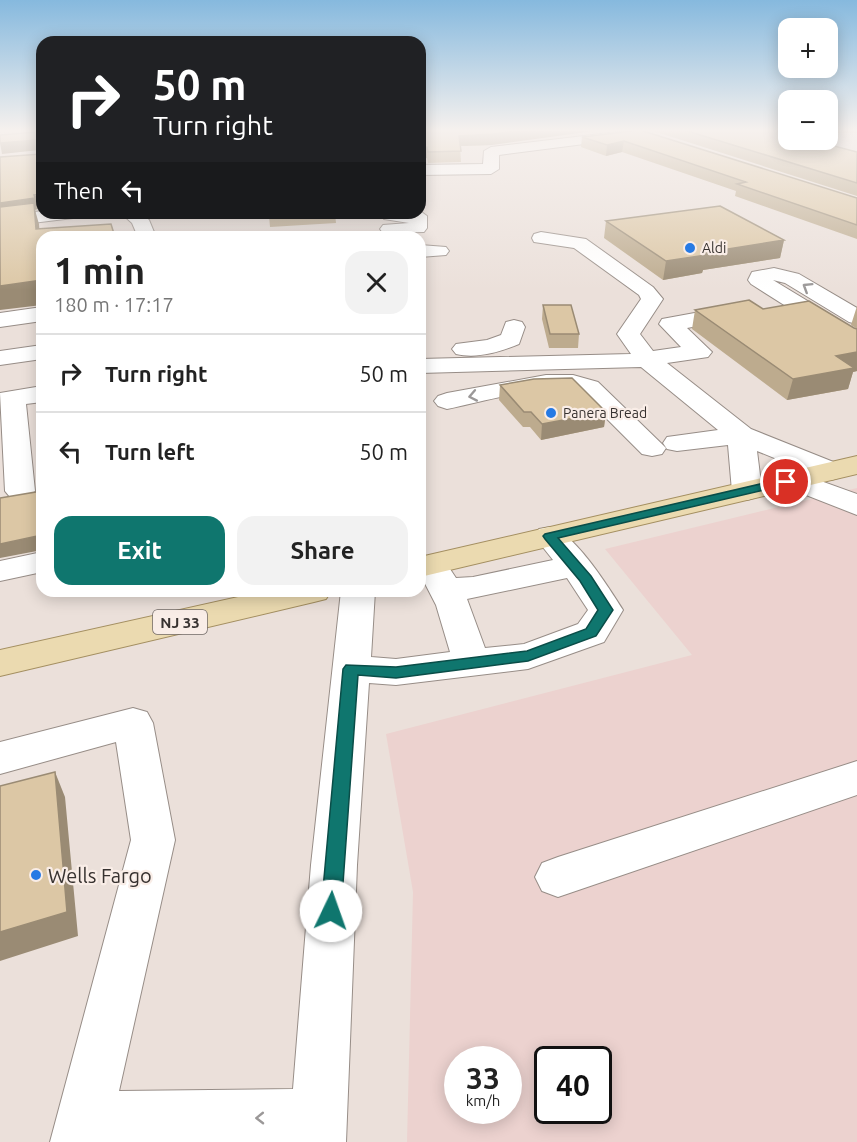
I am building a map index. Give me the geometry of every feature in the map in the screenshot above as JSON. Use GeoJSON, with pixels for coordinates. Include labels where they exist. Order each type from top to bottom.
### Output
{"type":"FeatureCollection","features":[{"type":"Feature","properties":{"kind":"main road"},"geometry":{"type":"LineString","coordinates":[[433,573],[550,536],[844,468]]}},
{"type":"Feature","properties":{"kind":"main road","name":"NJ 33"},"geometry":{"type":"LineString","coordinates":[[0,663],[288,597]]}},
{"type":"Feature","properties":{"kind":"street"},"geometry":{"type":"LineString","coordinates":[[0,222],[36,218]]}},
{"type":"Feature","properties":{"kind":"street"},"geometry":{"type":"LineString","coordinates":[[541,238],[579,243],[646,291],[652,299],[628,334],[648,360],[741,435],[844,468]]}},
{"type":"Feature","properties":{"kind":"street"},"geometry":{"type":"LineString","coordinates":[[857,317],[792,278],[774,274],[759,276],[758,280],[857,341]]}},
{"type":"Feature","properties":{"kind":"street"},"geometry":{"type":"LineString","coordinates":[[426,366],[648,360],[700,352],[670,324],[748,310]]}},
{"type":"Feature","properties":{"kind":"street"},"geometry":{"type":"LineString","coordinates":[[0,320],[36,315]]}},
{"type":"Feature","properties":{"kind":"street"},"geometry":{"type":"LineString","coordinates":[[426,350],[492,347],[511,339],[514,327]]}},
{"type":"Feature","properties":{"kind":"street"},"geometry":{"type":"LineString","coordinates":[[0,358],[36,353]]}},
{"type":"Feature","properties":{"kind":"street"},"geometry":{"type":"LineString","coordinates":[[447,401],[546,382],[573,382],[589,387],[665,445],[741,435]]}},
{"type":"Feature","properties":{"kind":"street"},"geometry":{"type":"LineString","coordinates":[[21,491],[6,400],[36,395]]}},
{"type":"Feature","properties":{"kind":"street"},"geometry":{"type":"LineString","coordinates":[[741,435],[747,491]]}},
{"type":"Feature","properties":{"kind":"street"},"geometry":{"type":"LineString","coordinates":[[792,480],[857,506]]}},
{"type":"Feature","properties":{"kind":"street"},"geometry":{"type":"LineString","coordinates":[[351,669],[396,672],[528,656],[591,633],[606,610],[575,566],[550,536]]}},
{"type":"Feature","properties":{"kind":"street"},"geometry":{"type":"LineString","coordinates":[[0,571],[36,563]]}},
{"type":"Feature","properties":{"kind":"street"},"geometry":{"type":"LineString","coordinates":[[433,573],[473,588],[575,566]]}},
{"type":"Feature","properties":{"kind":"street"},"geometry":{"type":"LineString","coordinates":[[433,573],[471,663]]}},
{"type":"Feature","properties":{"kind":"street"},"geometry":{"type":"LineString","coordinates":[[0,758],[133,723],[153,840],[81,1131],[318,1130],[334,865],[357,597]]}},
{"type":"Feature","properties":{"kind":"street"},"geometry":{"type":"LineString","coordinates":[[558,877],[857,778]]}},
{"type":"Feature","properties":{"kind":"shaded area"},"geometry":{"type":"Polygon","coordinates":[[[857,488],[857,1142],[407,1142],[413,892],[386,734],[692,655],[605,549],[857,488]]]}},
{"type":"Feature","properties":{"kind":"building"},"geometry":{"type":"Polygon","coordinates":[[[0,183],[36,183],[35,198],[0,203],[0,183]]]}},
{"type":"Feature","properties":{"kind":"building"},"geometry":{"type":"Polygon","coordinates":[[[810,183],[857,198],[857,225],[737,184],[810,183]]]}},
{"type":"Feature","properties":{"kind":"building"},"geometry":{"type":"Polygon","coordinates":[[[34,203],[36,229],[111,224],[113,231],[36,231],[36,281],[0,286],[0,207],[34,203]]]}},
{"type":"Feature","properties":{"kind":"building"},"geometry":{"type":"Polygon","coordinates":[[[720,206],[784,240],[666,261],[606,221],[720,206]]]}},
{"type":"Feature","properties":{"kind":"building"},"geometry":{"type":"Polygon","coordinates":[[[749,300],[763,309],[809,301],[857,329],[857,352],[836,356],[854,368],[793,379],[695,310],[749,300]]]}},
{"type":"Feature","properties":{"kind":"building"},"geometry":{"type":"Polygon","coordinates":[[[543,305],[571,305],[579,334],[550,334],[543,305]]]}},
{"type":"Feature","properties":{"kind":"building"},"geometry":{"type":"Polygon","coordinates":[[[572,378],[606,412],[542,424],[531,412],[524,412],[500,385],[534,379],[572,378]]]}},
{"type":"Feature","properties":{"kind":"building"},"geometry":{"type":"Polygon","coordinates":[[[36,492],[36,536],[0,544],[0,498],[36,492]]]}},
{"type":"Feature","properties":{"kind":"building","name":"Wells Fargo"},"geometry":{"type":"Polygon","coordinates":[[[55,772],[67,912],[0,932],[0,786],[55,772]]]}},
{"type":"Feature","properties":{"kind":"place","name":"Aldi"},"geometry":{"type":"Point","coordinates":[690,248]}},
{"type":"Feature","properties":{"kind":"place","name":"Panera Bread"},"geometry":{"type":"Point","coordinates":[551,413]}},
{"type":"Feature","properties":{"kind":"place","name":"Wells Fargo"},"geometry":{"type":"Point","coordinates":[36,875]}},
{"type":"Feature","properties":{"kind":"route"},"geometry":{"type":"LineString","coordinates":[[331,911],[351,669],[396,672],[528,656],[591,633],[606,610],[586,579],[550,536],[786,482]]}}]}
